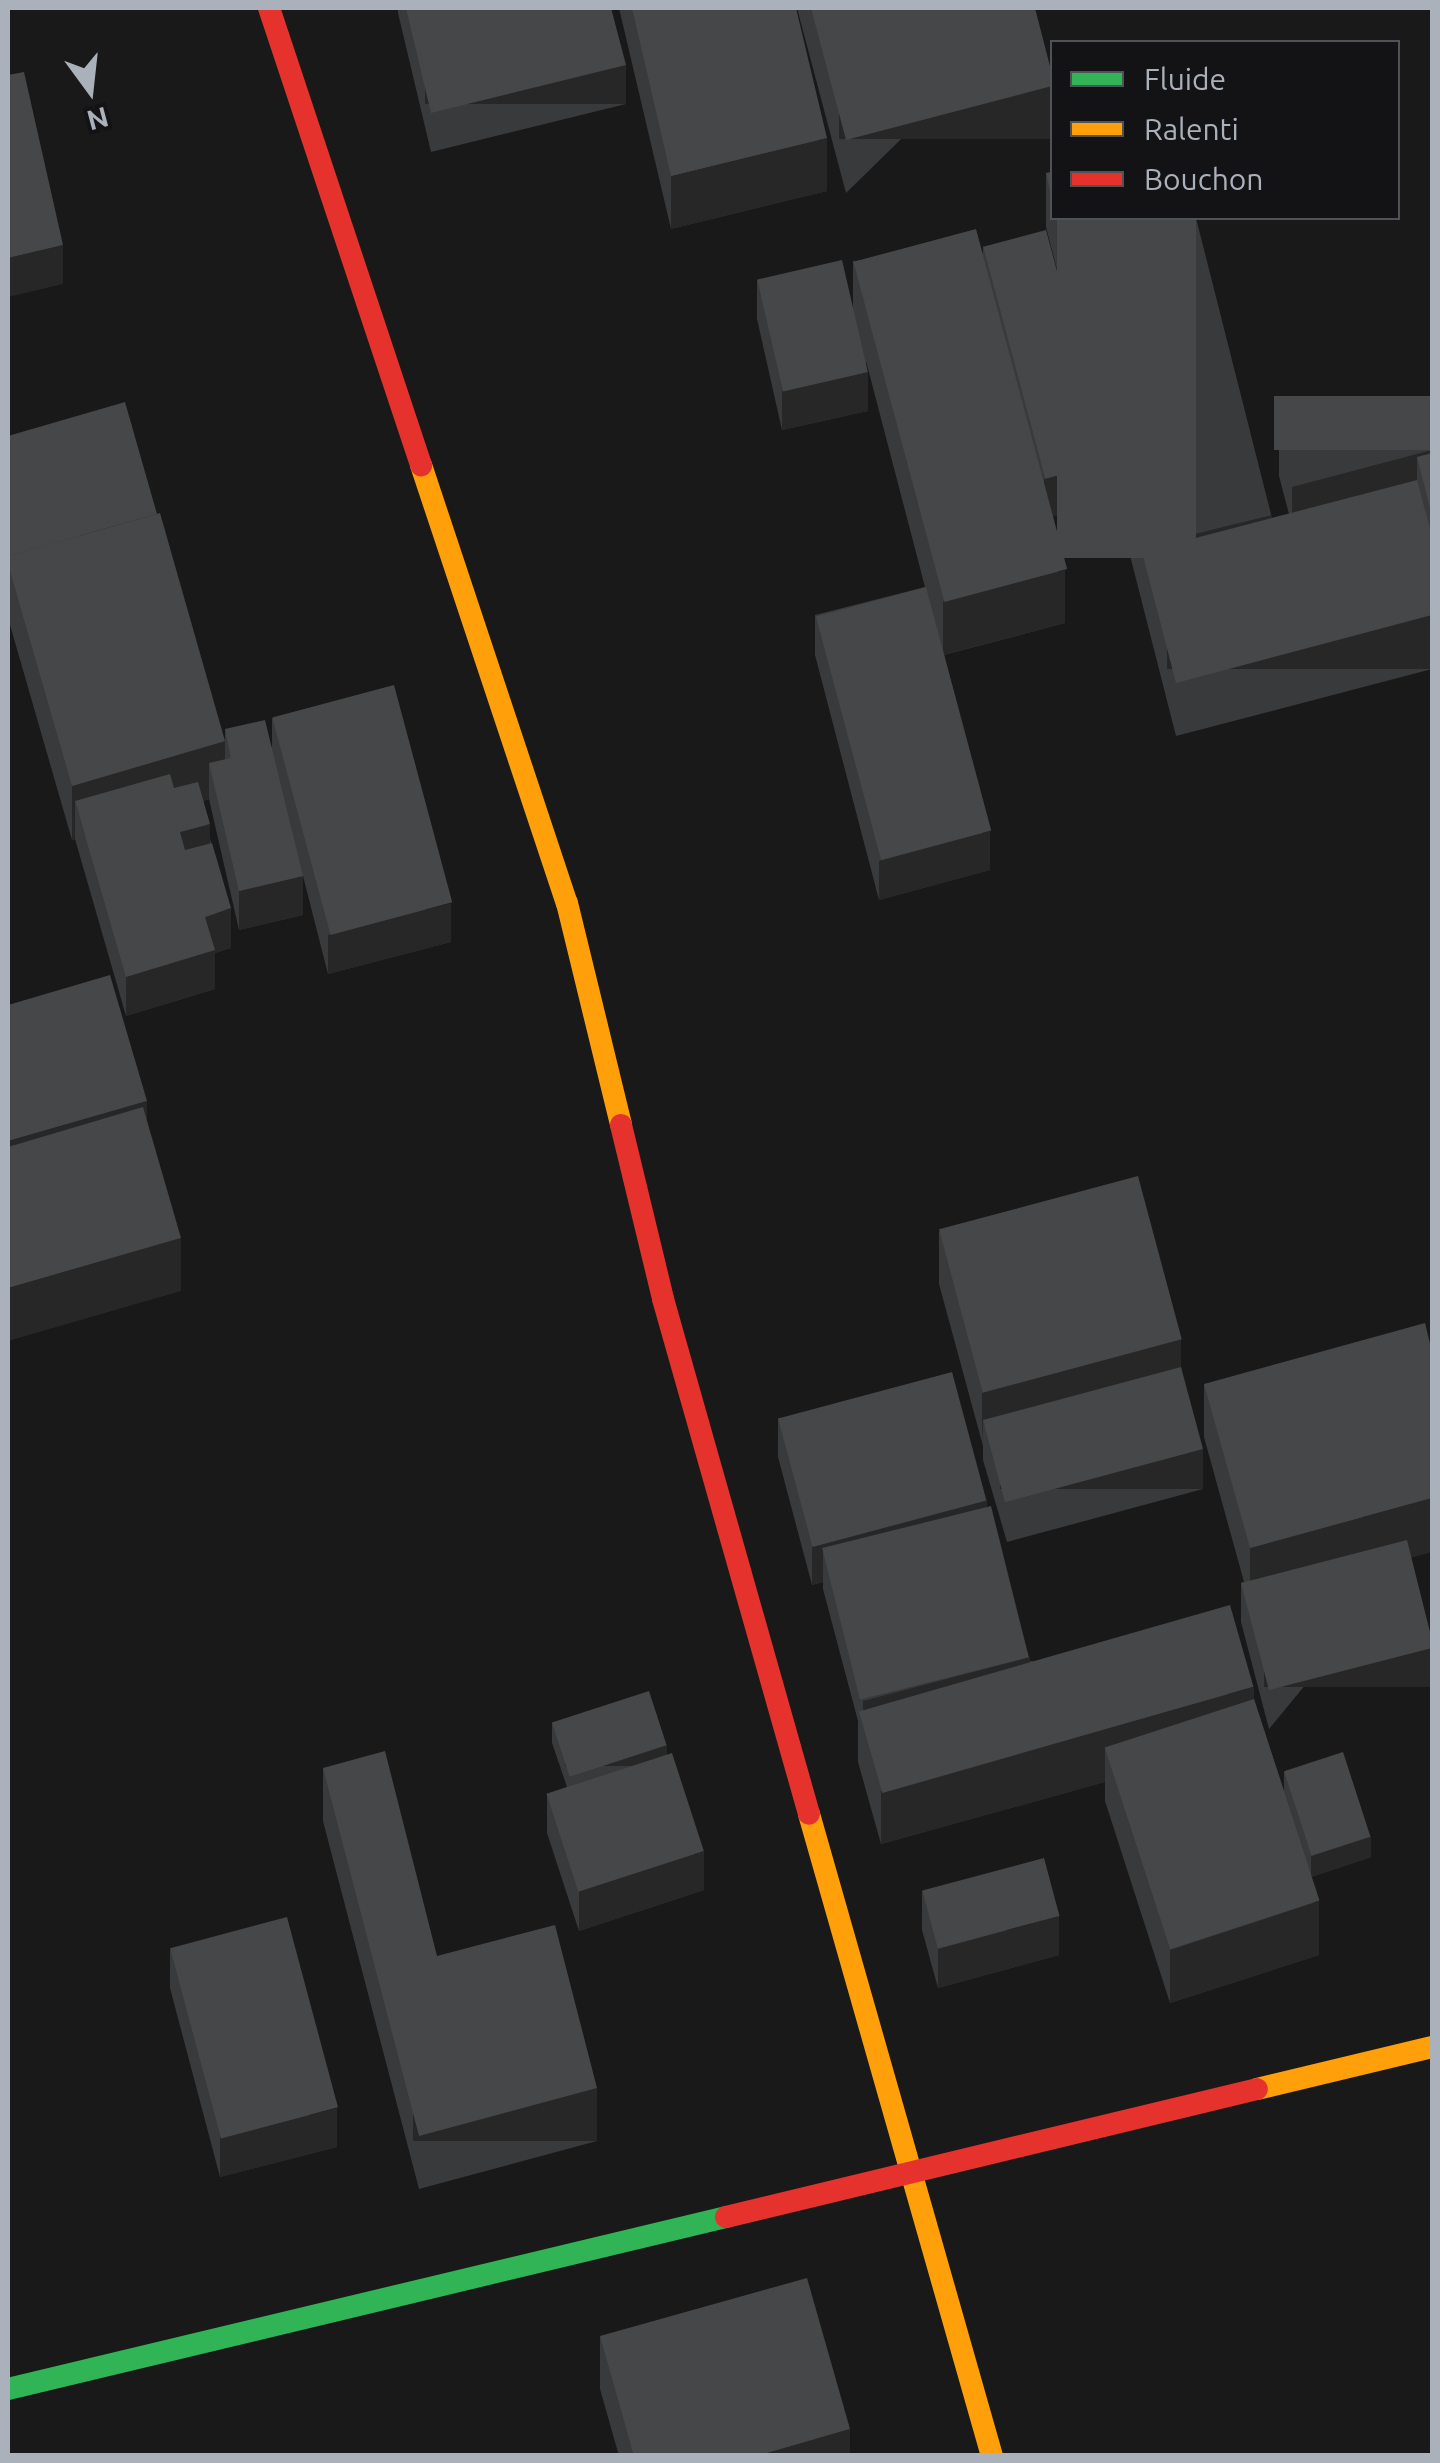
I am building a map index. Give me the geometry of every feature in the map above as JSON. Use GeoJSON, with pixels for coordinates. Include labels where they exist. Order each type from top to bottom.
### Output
{"type":"FeatureCollection","features":[{"type":"Feature","properties":{"kind":"street"},"geometry":{"type":"LineString","coordinates":[[270,8],[567,903],[663,1299],[915,2172],[992,2456]]}},
{"type":"Feature","properties":{"kind":"street"},"geometry":{"type":"LineString","coordinates":[[8,2389],[1432,2048]]}},
{"type":"Feature","properties":{"kind":"building"},"geometry":{"type":"Polygon","coordinates":[[[406,8],[611,8],[626,65],[431,113],[406,8]]]}},
{"type":"Feature","properties":{"kind":"building"},"geometry":{"type":"Polygon","coordinates":[[[632,8],[796,8],[827,138],[671,176],[632,8]]]}},
{"type":"Feature","properties":{"kind":"building"},"geometry":{"type":"Polygon","coordinates":[[[811,8],[1035,8],[1050,66],[1050,87],[846,140],[811,8]]]}},
{"type":"Feature","properties":{"kind":"building"},"geometry":{"type":"Polygon","coordinates":[[[24,72],[63,245],[8,258],[8,75],[24,72]]]}},
{"type":"Feature","properties":{"kind":"building"},"geometry":{"type":"Polygon","coordinates":[[[1057,220],[1196,220],[1196,558],[1057,558],[1057,220]]]}},
{"type":"Feature","properties":{"kind":"building"},"geometry":{"type":"Polygon","coordinates":[[[976,229],[1067,569],[944,602],[853,262],[976,229]]]}},
{"type":"Feature","properties":{"kind":"building"},"geometry":{"type":"Polygon","coordinates":[[[1046,230],[1108,462],[1045,479],[983,247],[1046,230]]]}},
{"type":"Feature","properties":{"kind":"building"},"geometry":{"type":"Polygon","coordinates":[[[842,260],[868,372],[783,392],[757,280],[842,260]]]}},
{"type":"Feature","properties":{"kind":"building"},"geometry":{"type":"Polygon","coordinates":[[[1274,396],[1432,396],[1432,450],[1274,450],[1274,396]]]}},
{"type":"Feature","properties":{"kind":"building"},"geometry":{"type":"Polygon","coordinates":[[[125,402],[157,514],[8,556],[8,436],[125,402]]]}},
{"type":"Feature","properties":{"kind":"building"},"geometry":{"type":"Polygon","coordinates":[[[1432,453],[1432,516],[1417,457],[1432,453]]]}},
{"type":"Feature","properties":{"kind":"building"},"geometry":{"type":"Polygon","coordinates":[[[1417,480],[1432,536],[1432,615],[1176,683],[1142,552],[1417,480]]]}},
{"type":"Feature","properties":{"kind":"building"},"geometry":{"type":"Polygon","coordinates":[[[160,513],[225,741],[72,786],[8,556],[160,513]]]}},
{"type":"Feature","properties":{"kind":"building"},"geometry":{"type":"Polygon","coordinates":[[[926,587],[991,830],[881,860],[816,617],[926,587]]]}},
{"type":"Feature","properties":{"kind":"building"},"geometry":{"type":"Polygon","coordinates":[[[394,685],[452,902],[331,935],[272,718],[394,685]]]}},
{"type":"Feature","properties":{"kind":"building"},"geometry":{"type":"Polygon","coordinates":[[[265,720],[303,876],[239,891],[209,763],[231,758],[225,729],[265,720]]]}},
{"type":"Feature","properties":{"kind":"building"},"geometry":{"type":"Polygon","coordinates":[[[170,774],[174,788],[198,782],[210,824],[180,832],[185,850],[212,843],[231,908],[205,917],[215,950],[126,977],[75,801],[170,774]]]}},
{"type":"Feature","properties":{"kind":"building"},"geometry":{"type":"Polygon","coordinates":[[[110,975],[147,1101],[8,1141],[8,1005],[110,975]]]}},
{"type":"Feature","properties":{"kind":"building"},"geometry":{"type":"Polygon","coordinates":[[[143,1107],[181,1238],[8,1288],[8,1147],[143,1107]]]}},
{"type":"Feature","properties":{"kind":"building"},"geometry":{"type":"Polygon","coordinates":[[[1138,1176],[1182,1339],[983,1393],[939,1229],[1138,1176]]]}},
{"type":"Feature","properties":{"kind":"building"},"geometry":{"type":"Polygon","coordinates":[[[1425,1323],[1432,1352],[1432,1498],[1250,1548],[1204,1384],[1425,1323]]]}},
{"type":"Feature","properties":{"kind":"building"},"geometry":{"type":"Polygon","coordinates":[[[1181,1367],[1203,1449],[1005,1502],[983,1420],[1181,1367]]]}},
{"type":"Feature","properties":{"kind":"building"},"geometry":{"type":"Polygon","coordinates":[[[952,1372],[986,1500],[813,1547],[778,1419],[952,1372]]]}},
{"type":"Feature","properties":{"kind":"building"},"geometry":{"type":"Polygon","coordinates":[[[991,1506],[1029,1657],[860,1699],[822,1548],[991,1506]]]}},
{"type":"Feature","properties":{"kind":"building"},"geometry":{"type":"Polygon","coordinates":[[[1407,1540],[1432,1648],[1269,1690],[1241,1583],[1407,1540]]]}},
{"type":"Feature","properties":{"kind":"building"},"geometry":{"type":"Polygon","coordinates":[[[1230,1605],[1253,1687],[882,1793],[859,1711],[1230,1605]]]}},
{"type":"Feature","properties":{"kind":"building"},"geometry":{"type":"Polygon","coordinates":[[[649,1691],[667,1745],[570,1777],[552,1723],[649,1691]]]}},
{"type":"Feature","properties":{"kind":"building"},"geometry":{"type":"Polygon","coordinates":[[[1254,1699],[1320,1901],[1170,1949],[1105,1748],[1254,1699]]]}},
{"type":"Feature","properties":{"kind":"building"},"geometry":{"type":"Polygon","coordinates":[[[385,1751],[437,1956],[555,1925],[597,2088],[419,2136],[323,1768],[385,1751]]]}},
{"type":"Feature","properties":{"kind":"building"},"geometry":{"type":"Polygon","coordinates":[[[1343,1752],[1371,1837],[1312,1856],[1284,1771],[1343,1752]]]}},
{"type":"Feature","properties":{"kind":"building"},"geometry":{"type":"Polygon","coordinates":[[[672,1753],[704,1851],[578,1892],[546,1794],[672,1753]]]}},
{"type":"Feature","properties":{"kind":"building"},"geometry":{"type":"Polygon","coordinates":[[[1044,1858],[1060,1916],[938,1949],[922,1891],[1044,1858]]]}},
{"type":"Feature","properties":{"kind":"building"},"geometry":{"type":"Polygon","coordinates":[[[287,1917],[338,2107],[221,2139],[170,1948],[287,1917]]]}},
{"type":"Feature","properties":{"kind":"building"},"geometry":{"type":"Polygon","coordinates":[[[807,2278],[850,2429],[756,2456],[634,2456],[600,2336],[807,2278]]]}},
{"type":"Feature","properties":{"kind":"traffic: fast"},"geometry":{"type":"LineString","coordinates":[[8,2389],[726,2217]]}},
{"type":"Feature","properties":{"kind":"traffic: slow"},"geometry":{"type":"LineString","coordinates":[[421,465],[567,903],[621,1125]]}},
{"type":"Feature","properties":{"kind":"traffic: slow"},"geometry":{"type":"LineString","coordinates":[[809,1814],[992,2456]]}},
{"type":"Feature","properties":{"kind":"traffic: slow"},"geometry":{"type":"LineString","coordinates":[[1257,2089],[1432,2047]]}},
{"type":"Feature","properties":{"kind":"traffic: jam"},"geometry":{"type":"LineString","coordinates":[[269,8],[421,465]]}},
{"type":"Feature","properties":{"kind":"traffic: jam"},"geometry":{"type":"LineString","coordinates":[[621,1125],[663,1299],[809,1814]]}},
{"type":"Feature","properties":{"kind":"traffic: jam"},"geometry":{"type":"LineString","coordinates":[[726,2217],[1257,2089]]}}]}
